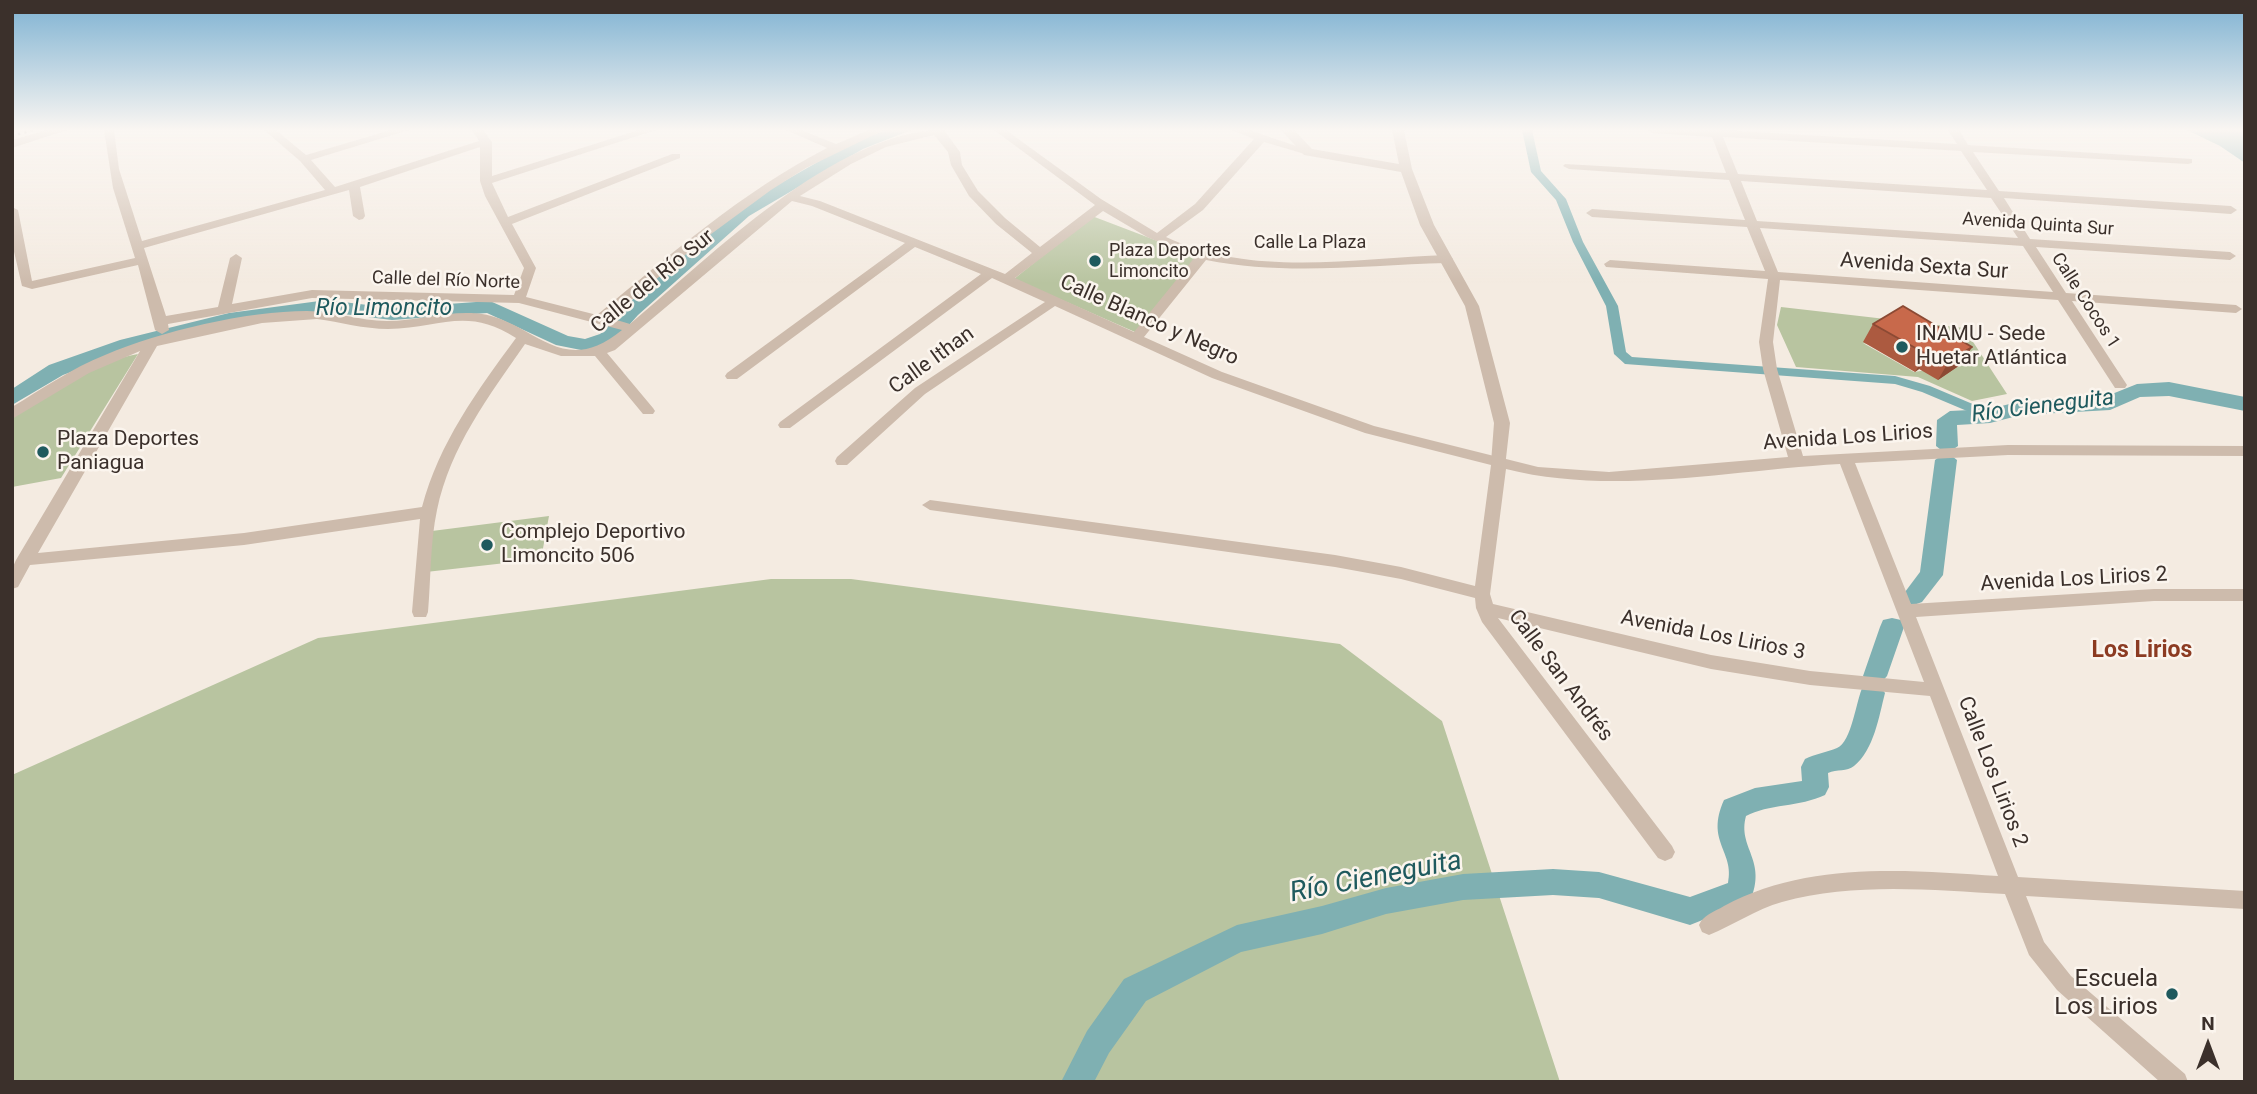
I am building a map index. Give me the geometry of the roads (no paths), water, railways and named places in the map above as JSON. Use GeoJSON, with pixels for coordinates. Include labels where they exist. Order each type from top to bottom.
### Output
{"type":"FeatureCollection","features":[{"type":"Feature","properties":{"kind":"street"},"geometry":{"type":"LineString","coordinates":[[12,583],[159,335],[143,260],[116,181]]}},
{"type":"Feature","properties":{"kind":"street"},"geometry":{"type":"LineString","coordinates":[[323,181],[332,191]]}},
{"type":"Feature","properties":{"kind":"street"},"geometry":{"type":"LineString","coordinates":[[138,246],[366,181]]}},
{"type":"Feature","properties":{"kind":"street"},"geometry":{"type":"LineString","coordinates":[[486,181],[491,196],[530,268],[519,299]]}},
{"type":"Feature","properties":{"kind":"street"},"geometry":{"type":"LineString","coordinates":[[507,222],[612,181]]}},
{"type":"Feature","properties":{"kind":"street"},"geometry":{"type":"LineString","coordinates":[[601,319],[721,217],[779,181]]}},
{"type":"Feature","properties":{"kind":"street","name":"Calle del Río Sur"},"geometry":{"type":"LineString","coordinates":[[12,414],[111,357],[159,335],[257,320],[306,315],[380,325],[480,317],[499,321],[542,346],[571,354],[599,352],[790,197],[818,181]]}},
{"type":"Feature","properties":{"kind":"street"},"geometry":{"type":"LineString","coordinates":[[967,181],[1005,226],[1038,252]]}},
{"type":"Feature","properties":{"kind":"street","name":"Calle La Plaza"},"geometry":{"type":"LineString","coordinates":[[1071,181],[1158,238],[1203,256],[1277,264],[1447,259]]}},
{"type":"Feature","properties":{"kind":"street"},"geometry":{"type":"LineString","coordinates":[[1091,213],[1158,238],[1199,206],[1222,181]]}},
{"type":"Feature","properties":{"kind":"street"},"geometry":{"type":"LineString","coordinates":[[1411,181],[1427,225],[1472,306],[1502,423],[1483,601]]}},
{"type":"Feature","properties":{"kind":"street"},"geometry":{"type":"LineString","coordinates":[[1735,181],[1772,276],[1772,302],[1766,342],[1770,369],[1797,461]]}},
{"type":"Feature","properties":{"kind":"street"},"geometry":{"type":"LineString","coordinates":[[1793,181],[2231,210]]}},
{"type":"Feature","properties":{"kind":"street","name":"Calle Cocos 1"},"geometry":{"type":"LineString","coordinates":[[1987,181],[2120,385]]}},
{"type":"Feature","properties":{"kind":"street"},"geometry":{"type":"LineString","coordinates":[[354,185],[359,216]]}},
{"type":"Feature","properties":{"kind":"street","name":"Calle Blanco y Negro"},"geometry":{"type":"LineString","coordinates":[[790,197],[816,203],[915,241],[1006,279],[1217,375],[1370,430],[1499,463]]}},
{"type":"Feature","properties":{"kind":"street"},"geometry":{"type":"LineString","coordinates":[[1006,279],[1104,204]]}},
{"type":"Feature","properties":{"kind":"street"},"geometry":{"type":"LineString","coordinates":[[12,210],[26,283],[143,260]]}},
{"type":"Feature","properties":{"kind":"street","name":"Avenida Quinta Sur"},"geometry":{"type":"LineString","coordinates":[[1592,213],[2230,256]]}},
{"type":"Feature","properties":{"kind":"street"},"geometry":{"type":"LineString","coordinates":[[732,376],[915,241]]}},
{"type":"Feature","properties":{"kind":"street"},"geometry":{"type":"LineString","coordinates":[[1135,339],[1203,256]]}},
{"type":"Feature","properties":{"kind":"street"},"geometry":{"type":"LineString","coordinates":[[224,309],[236,258]]}},
{"type":"Feature","properties":{"kind":"street","name":"Avenida Sexta Sur"},"geometry":{"type":"LineString","coordinates":[[1610,264],[2236,309]]}},
{"type":"Feature","properties":{"kind":"street"},"geometry":{"type":"LineString","coordinates":[[785,425],[989,274]]}},
{"type":"Feature","properties":{"kind":"street","name":"Calle del Río Norte"},"geometry":{"type":"LineString","coordinates":[[159,335],[224,309],[312,295],[519,299],[631,328]]}},
{"type":"Feature","properties":{"kind":"street","name":"Calle Ithan"},"geometry":{"type":"LineString","coordinates":[[842,461],[920,391],[1053,302]]}},
{"type":"Feature","properties":{"kind":"street"},"geometry":{"type":"LineString","coordinates":[[420,612],[428,512],[441,470],[463,422],[524,336]]}},
{"type":"Feature","properties":{"kind":"street"},"geometry":{"type":"LineString","coordinates":[[599,352],[648,411]]}},
{"type":"Feature","properties":{"kind":"street","name":"Avenida Los Lirios"},"geometry":{"type":"LineString","coordinates":[[1499,463],[1581,477],[1609,477],[1797,461],[2031,450],[2245,451]]}},
{"type":"Feature","properties":{"kind":"street","name":"Calle Los Lirios 2"},"geometry":{"type":"LineString","coordinates":[[1846,459],[2036,947],[2064,983],[2178,1082]]}},
{"type":"Feature","properties":{"kind":"street","name":"Avenida Los Lirios 3"},"geometry":{"type":"LineString","coordinates":[[930,505],[1335,561],[1401,573],[1483,601],[1711,662],[1810,678],[1937,690]]}},
{"type":"Feature","properties":{"kind":"street"},"geometry":{"type":"LineString","coordinates":[[24,560],[244,539],[428,512]]}},
{"type":"Feature","properties":{"kind":"street","name":"Avenida Los Lirios 2"},"geometry":{"type":"LineString","coordinates":[[1905,611],[2154,595],[2245,595]]}},
{"type":"Feature","properties":{"kind":"street","name":"Calle San Andrés"},"geometry":{"type":"LineString","coordinates":[[1483,601],[1665,852]]}},
{"type":"Feature","properties":{"kind":"street"},"geometry":{"type":"LineString","coordinates":[[1709,925],[1734,908],[1790,889],[1891,881],[1964,881],[2245,900]]}},
{"type":"Feature","properties":{"kind":"waterway","name":"Río Limoncito"},"geometry":{"type":"LineString","coordinates":[[12,398],[56,370],[127,344],[229,319],[327,306],[392,314],[490,307],[563,341],[586,345],[607,338],[631,311],[743,212],[799,181]]}},
{"type":"Feature","properties":{"kind":"waterway"},"geometry":{"type":"LineString","coordinates":[[1544,181],[1561,199],[1578,242],[1612,306],[1620,354],[1629,361],[1895,380],[1926,389],[1990,416]]}},
{"type":"Feature","properties":{"kind":"waterway","name":"Río Cieneguita"},"geometry":{"type":"LineString","coordinates":[[1947,446],[1947,420],[1950,418],[1990,416],[2021,408],[2110,403],[2137,391],[2169,389],[2245,404]]}},
{"type":"Feature","properties":{"kind":"waterway","name":"Río Cieneguita"},"geometry":{"type":"LineString","coordinates":[[1914,596],[1931,575],[1946,460]]}},
{"type":"Feature","properties":{"kind":"waterway","name":"Río Cieneguita"},"geometry":{"type":"LineString","coordinates":[[1875,676],[1892,627]]}},
{"type":"Feature","properties":{"kind":"waterway","name":"Río Cieneguita"},"geometry":{"type":"LineString","coordinates":[[1077,1082],[1098,1042],[1135,990],[1237,939],[1322,920],[1386,901],[1463,887],[1553,882],[1599,885],[1690,911],[1740,892],[1744,874],[1729,827],[1734,809],[1755,800],[1796,794],[1816,787],[1814,767],[1832,759],[1844,759],[1855,745],[1863,729],[1872,693]]}},
{"type":"Feature","properties":{"kind":"place","name":"Plaza Deportes Limoncito"},"geometry":{"type":"Point","coordinates":[1095,261]}},
{"type":"Feature","properties":{"kind":"place","name":"INAMU - Sede Huetar Atlántica"},"geometry":{"type":"Point","coordinates":[1902,347]}},
{"type":"Feature","properties":{"kind":"place","name":"Plaza Deportes Paniagua"},"geometry":{"type":"Point","coordinates":[43,452]}},
{"type":"Feature","properties":{"kind":"place","name":"Complejo Deportivo Limoncito 506"},"geometry":{"type":"Point","coordinates":[487,545]}},
{"type":"Feature","properties":{"kind":"place","name":"Escuela Los Lirios"},"geometry":{"type":"Point","coordinates":[2172,994]}},
{"type":"Feature","properties":{"kind":"district","name":"Los Lirios"},"geometry":{"type":"Point","coordinates":[2142,651]}}]}
